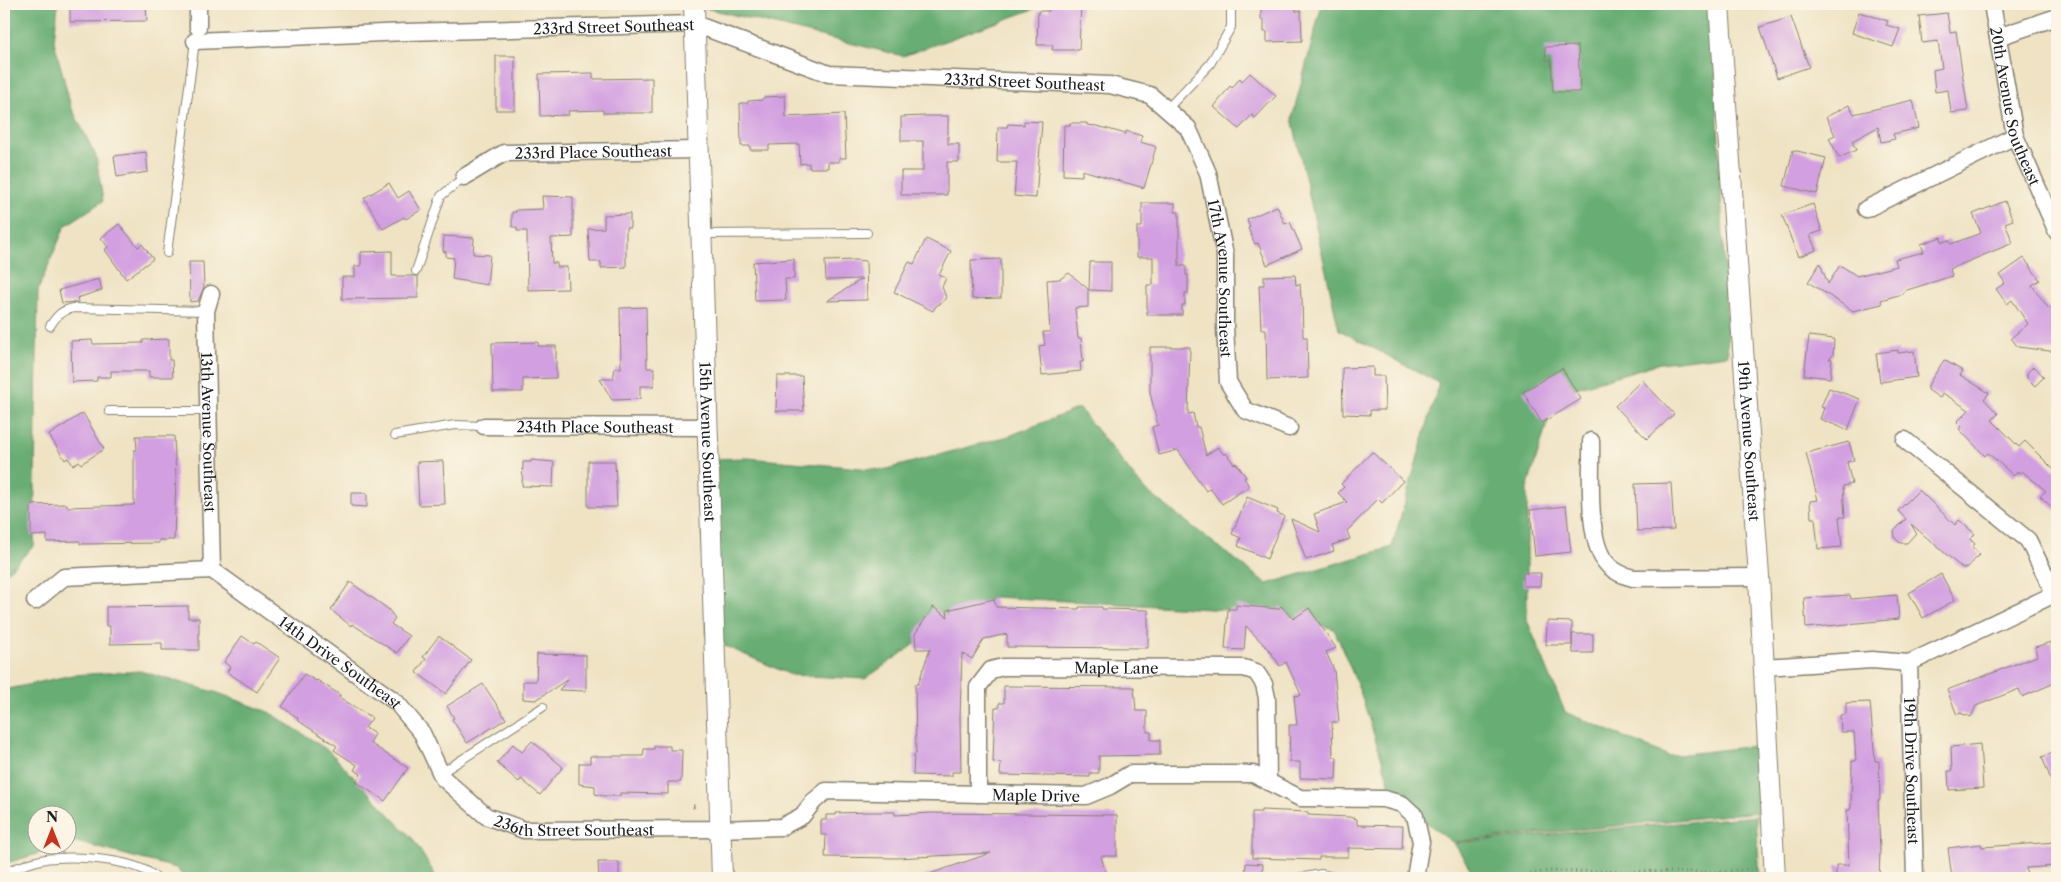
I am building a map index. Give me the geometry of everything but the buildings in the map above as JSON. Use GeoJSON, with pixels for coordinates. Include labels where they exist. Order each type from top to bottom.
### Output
{"type":"FeatureCollection","features":[{"type":"Feature","properties":{"kind":"street"},"geometry":{"type":"LineString","coordinates":[[196,34],[198,4]]}},
{"type":"Feature","properties":{"kind":"street","name":"15th Avenue Southeast"},"geometry":{"type":"LineString","coordinates":[[694,4],[722,878]]}},
{"type":"Feature","properties":{"kind":"street","name":"19th Avenue Southeast"},"geometry":{"type":"LineString","coordinates":[[1719,4],[1759,577],[1775,872]]}},
{"type":"Feature","properties":{"kind":"street","name":"20th Avenue Southeast"},"geometry":{"type":"LineString","coordinates":[[1992,4],[2015,136],[2057,232]]}},
{"type":"Feature","properties":{"kind":"street"},"geometry":{"type":"LineString","coordinates":[[1998,37],[2057,17]]}},
{"type":"Feature","properties":{"kind":"street","name":"233rd Street Southeast"},"geometry":{"type":"LineString","coordinates":[[196,34],[695,24],[829,74],[1110,85],[1150,95],[1166,110]]}},
{"type":"Feature","properties":{"kind":"street","name":"17th Avenue Southeast"},"geometry":{"type":"LineString","coordinates":[[1166,110],[1188,128],[1208,173],[1225,255],[1225,327],[1228,382],[1244,410],[1289,428]]}},
{"type":"Feature","properties":{"kind":"street"},"geometry":{"type":"LineString","coordinates":[[1866,209],[2015,136]]}},
{"type":"Feature","properties":{"kind":"street","name":"233rd Place Southeast"},"geometry":{"type":"LineString","coordinates":[[464,177],[504,153],[699,150]]}},
{"type":"Feature","properties":{"kind":"street","name":"13th Avenue Southeast"},"geometry":{"type":"LineString","coordinates":[[211,294],[206,311],[212,570]]}},
{"type":"Feature","properties":{"kind":"street","name":"234th Place Southeast"},"geometry":{"type":"LineString","coordinates":[[484,426],[708,427]]}},
{"type":"Feature","properties":{"kind":"street"},"geometry":{"type":"LineString","coordinates":[[1764,667],[1872,660],[1909,663],[2055,593],[2028,540],[1904,440]]}},
{"type":"Feature","properties":{"kind":"street"},"geometry":{"type":"LineString","coordinates":[[1591,441],[1593,529],[1598,548],[1608,566],[1622,575],[1633,578],[1759,577]]}},
{"type":"Feature","properties":{"kind":"street"},"geometry":{"type":"LineString","coordinates":[[35,601],[64,577],[212,570]]}},
{"type":"Feature","properties":{"kind":"street","name":"14th Drive Southeast"},"geometry":{"type":"LineString","coordinates":[[212,570],[396,702],[422,733],[442,775]]}},
{"type":"Feature","properties":{"kind":"street","name":"19th Drive Southeast"},"geometry":{"type":"LineString","coordinates":[[1909,663],[1915,878]]}},
{"type":"Feature","properties":{"kind":"street","name":"Maple Lane"},"geometry":{"type":"LineString","coordinates":[[978,794],[978,687],[991,670],[1003,667],[1244,668],[1256,672],[1264,684],[1267,698],[1268,782]]}},
{"type":"Feature","properties":{"kind":"street","name":"Maple Drive"},"geometry":{"type":"LineString","coordinates":[[720,829],[781,827],[802,816],[814,801],[826,791],[1086,796],[1110,786],[1130,774],[1253,774],[1300,798],[1384,799],[1402,804],[1415,816],[1421,842],[1415,878]]}},
{"type":"Feature","properties":{"kind":"street","name":"236th Street Southeast"},"geometry":{"type":"LineString","coordinates":[[442,775],[486,816],[524,830],[720,829]]}},
{"type":"Feature","properties":{"kind":"lane"},"geometry":{"type":"LineString","coordinates":[[1166,110],[1210,64],[1231,27],[1231,4]]}},
{"type":"Feature","properties":{"kind":"lane"},"geometry":{"type":"LineString","coordinates":[[167,253],[196,34]]}},
{"type":"Feature","properties":{"kind":"lane"},"geometry":{"type":"LineString","coordinates":[[416,271],[441,196],[464,177]]}},
{"type":"Feature","properties":{"kind":"lane"},"geometry":{"type":"LineString","coordinates":[[702,234],[867,233]]}},
{"type":"Feature","properties":{"kind":"lane"},"geometry":{"type":"LineString","coordinates":[[50,326],[57,315],[64,309],[74,308],[206,311]]}},
{"type":"Feature","properties":{"kind":"lane"},"geometry":{"type":"LineString","coordinates":[[109,411],[208,411]]}},
{"type":"Feature","properties":{"kind":"lane"},"geometry":{"type":"LineString","coordinates":[[395,435],[455,426],[484,426]]}},
{"type":"Feature","properties":{"kind":"lane"},"geometry":{"type":"LineString","coordinates":[[442,775],[543,707]]}},
{"type":"Feature","properties":{"kind":"lane"},"geometry":{"type":"LineString","coordinates":[[4,872],[55,858],[121,861],[152,873],[156,878]]}},
{"type":"Feature","properties":{"kind":"lane"},"geometry":{"type":"LineString","coordinates":[[1298,878],[1322,874],[1339,878]]}},
{"type":"Feature","properties":{"kind":"path"},"geometry":{"type":"LineString","coordinates":[[1516,878],[1527,874],[1552,871],[1775,872]]}},
{"type":"Feature","properties":{"kind":"green space"},"geometry":{"type":"Polygon","coordinates":[[[4,4],[58,4],[54,41],[71,107],[96,156],[103,201],[65,226],[38,290],[34,546],[4,575],[4,4]]]}},
{"type":"Feature","properties":{"kind":"green space"},"geometry":{"type":"Polygon","coordinates":[[[697,4],[1048,4],[903,56],[697,6],[697,4]]]}},
{"type":"Feature","properties":{"kind":"green space"},"geometry":{"type":"Polygon","coordinates":[[[1322,4],[1713,4],[1728,355],[1660,363],[1556,394],[1527,489],[1527,620],[1565,712],[1669,756],[1754,746],[1759,812],[1452,842],[1394,798],[1360,691],[1334,629],[1282,613],[994,597],[921,640],[865,679],[791,675],[707,638],[699,459],[748,458],[883,470],[1009,436],[1079,408],[1144,489],[1267,584],[1392,547],[1439,383],[1339,330],[1292,118],[1322,4]]]}},
{"type":"Feature","properties":{"kind":"green space"},"geometry":{"type":"Polygon","coordinates":[[[140,671],[218,693],[271,713],[329,751],[413,839],[437,878],[185,878],[176,868],[78,843],[78,804],[28,804],[28,854],[37,854],[4,864],[4,690],[72,675],[140,671]]]}},
{"type":"Feature","properties":{"kind":"green space"},"geometry":{"type":"Polygon","coordinates":[[[1756,816],[1760,878],[1476,878],[1454,843],[1756,816]]]}}]}
